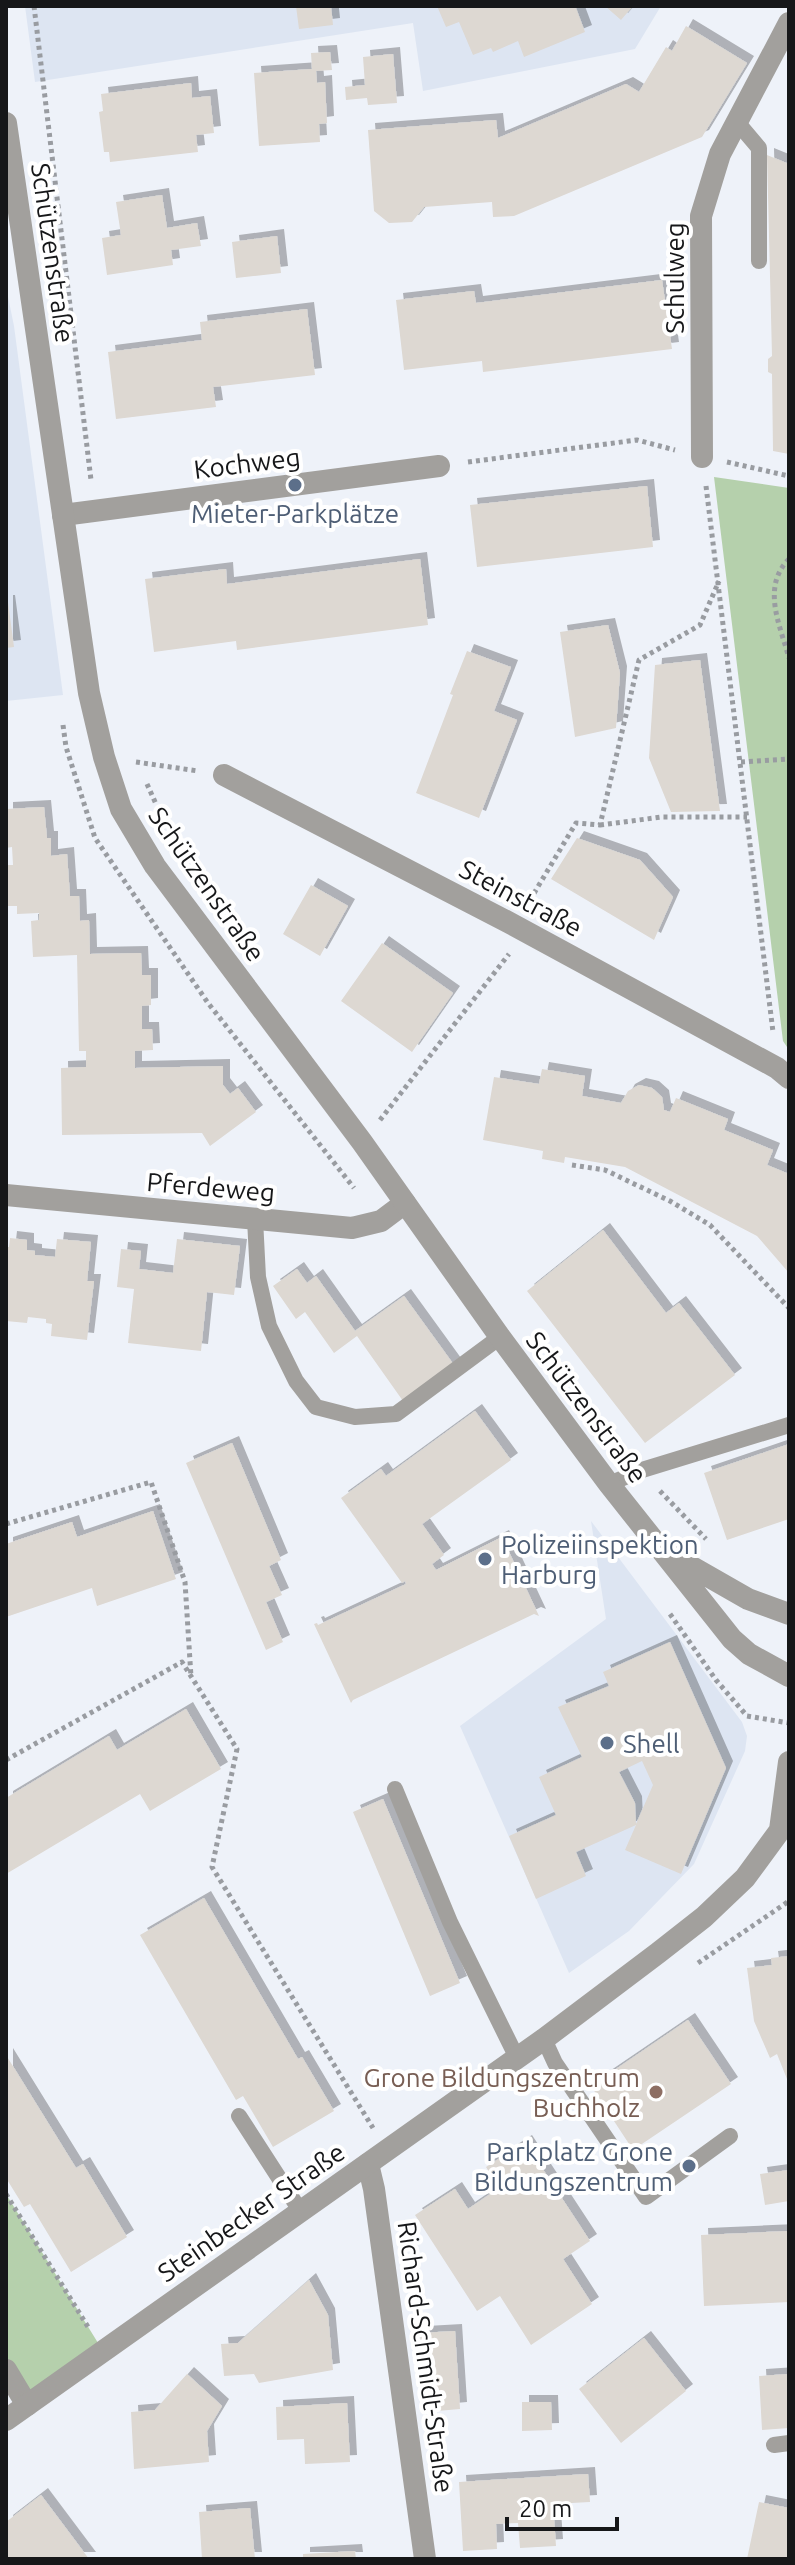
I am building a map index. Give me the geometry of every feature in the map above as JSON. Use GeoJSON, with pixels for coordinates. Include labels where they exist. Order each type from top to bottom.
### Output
{"type":"FeatureCollection","features":[{"type":"Feature","properties":{"kind":"street","name":"Schulweg"},"geometry":{"type":"LineString","coordinates":[[702,457],[701,216],[720,154],[789,23]]}},
{"type":"Feature","properties":{"kind":"street","name":"Schützenstraße"},"geometry":{"type":"LineString","coordinates":[[6,123],[89,693],[104,757],[121,809],[155,866],[362,1142],[609,1484],[732,1639],[749,1654],[789,1676]]}},
{"type":"Feature","properties":{"kind":"street","name":"Kochweg"},"geometry":{"type":"LineString","coordinates":[[63,515],[439,466]]}},
{"type":"Feature","properties":{"kind":"street","name":"Steinstraße"},"geometry":{"type":"LineString","coordinates":[[224,775],[526,932],[783,1073]]}},
{"type":"Feature","properties":{"kind":"street","name":"Pferdeweg"},"geometry":{"type":"LineString","coordinates":[[6,1195],[352,1228],[381,1221],[405,1203]]}},
{"type":"Feature","properties":{"kind":"street","name":"Schützenstraße"},"geometry":{"type":"LineString","coordinates":[[663,1551],[748,1599],[789,1614]]}},
{"type":"Feature","properties":{"kind":"street","name":"Steinbecker Straße"},"geometry":{"type":"LineString","coordinates":[[6,2420],[544,2039],[704,1917],[745,1878],[786,1829],[789,1762]]}},
{"type":"Feature","properties":{"kind":"street","name":"Richard-Schmidt-Straße"},"geometry":{"type":"LineString","coordinates":[[368,2164],[425,2559]]}},
{"type":"Feature","properties":{"kind":"street"},"geometry":{"type":"LineString","coordinates":[[6,2370],[27,2405]]}},
{"type":"Feature","properties":{"kind":"lane"},"geometry":{"type":"LineString","coordinates":[[737,122],[759,148],[759,261]]}},
{"type":"Feature","properties":{"kind":"lane"},"geometry":{"type":"LineString","coordinates":[[255,1219],[258,1277],[269,1326],[296,1381],[316,1407],[355,1417],[396,1414],[500,1337]]}},
{"type":"Feature","properties":{"kind":"lane"},"geometry":{"type":"LineString","coordinates":[[609,1484],[642,1470],[789,1425]]}},
{"type":"Feature","properties":{"kind":"lane"},"geometry":{"type":"LineString","coordinates":[[395,1789],[450,1922],[517,2058]]}},
{"type":"Feature","properties":{"kind":"lane"},"geometry":{"type":"LineString","coordinates":[[544,2039],[555,2063],[646,2197],[730,2136]]}},
{"type":"Feature","properties":{"kind":"lane"},"geometry":{"type":"LineString","coordinates":[[239,2116],[301,2212]]}},
{"type":"Feature","properties":{"kind":"path"},"geometry":{"type":"LineString","coordinates":[[439,466],[637,440],[789,476]]}},
{"type":"Feature","properties":{"kind":"path"},"geometry":{"type":"LineString","coordinates":[[702,457],[783,1073]]}},
{"type":"Feature","properties":{"kind":"path"},"geometry":{"type":"LineString","coordinates":[[789,559],[777,570],[773,601],[789,658]]}},
{"type":"Feature","properties":{"kind":"path"},"geometry":{"type":"LineString","coordinates":[[600,825],[639,660],[700,625],[719,581]]}},
{"type":"Feature","properties":{"kind":"path"},"geometry":{"type":"LineString","coordinates":[[104,757],[224,775]]}},
{"type":"Feature","properties":{"kind":"path"},"geometry":{"type":"LineString","coordinates":[[741,762],[789,759]]}},
{"type":"Feature","properties":{"kind":"path"},"geometry":{"type":"LineString","coordinates":[[362,1142],[526,932],[523,912],[576,823],[600,825],[662,817],[747,817]]}},
{"type":"Feature","properties":{"kind":"path"},"geometry":{"type":"LineString","coordinates":[[572,1165],[605,1170],[670,1201],[710,1225],[789,1308]]}},
{"type":"Feature","properties":{"kind":"path"},"geometry":{"type":"LineString","coordinates":[[642,1470],[707,1540]]}},
{"type":"Feature","properties":{"kind":"path"},"geometry":{"type":"LineString","coordinates":[[6,1524],[151,1482],[185,1582],[191,1678]]}},
{"type":"Feature","properties":{"kind":"path"},"geometry":{"type":"LineString","coordinates":[[666,1607],[716,1680],[747,1716],[789,1723]]}},
{"type":"Feature","properties":{"kind":"path"},"geometry":{"type":"LineString","coordinates":[[6,1760],[182,1662],[237,1749],[212,1867],[387,2151]]}},
{"type":"Feature","properties":{"kind":"path"},"geometry":{"type":"LineString","coordinates":[[6,2194],[103,2351]]}},
{"type":"Feature","properties":{"kind":"shaded area"},"geometry":{"type":"Polygon","coordinates":[[[25,6],[661,6],[635,49],[423,91],[413,23],[35,82],[25,6]]]}},
{"type":"Feature","properties":{"kind":"shaded area"},"geometry":{"type":"Polygon","coordinates":[[[6,287],[14,326],[63,695],[6,701],[6,287]]]}},
{"type":"Feature","properties":{"kind":"shaded area","name":"Shell"},"geometry":{"type":"Polygon","coordinates":[[[591,1521],[742,1722],[747,1736],[745,1751],[694,1864],[629,1931],[569,1973],[460,1726],[606,1619],[591,1521]]]}},
{"type":"Feature","properties":{"kind":"green space"},"geometry":{"type":"Polygon","coordinates":[[[714,477],[789,488],[789,1050],[783,1041],[714,477]]]}},
{"type":"Feature","properties":{"kind":"green space"},"geometry":{"type":"Polygon","coordinates":[[[6,2194],[103,2351],[27,2405],[6,2370],[6,2194]]]}},
{"type":"Feature","properties":{"kind":"building"},"geometry":{"type":"Polygon","coordinates":[[[296,6],[331,6],[333,25],[299,29],[296,6]]]}},
{"type":"Feature","properties":{"kind":"building"},"geometry":{"type":"Polygon","coordinates":[[[437,6],[581,6],[576,8],[585,32],[524,57],[518,41],[493,52],[491,48],[473,55],[459,22],[446,27],[437,6]]]}},
{"type":"Feature","properties":{"kind":"building"},"geometry":{"type":"Polygon","coordinates":[[[605,6],[633,6],[621,20],[605,6]]]}},
{"type":"Feature","properties":{"kind":"building"},"geometry":{"type":"Polygon","coordinates":[[[686,26],[747,63],[702,137],[514,216],[493,217],[492,202],[424,207],[412,222],[389,223],[374,211],[368,130],[496,120],[498,138],[626,84],[639,92],[666,47],[672,51],[686,26]]]}},
{"type":"Feature","properties":{"kind":"building"},"geometry":{"type":"Polygon","coordinates":[[[330,52],[332,70],[316,71],[317,83],[325,82],[327,123],[319,124],[320,142],[259,146],[254,73],[312,69],[311,53],[330,52]]]}},
{"type":"Feature","properties":{"kind":"building"},"geometry":{"type":"Polygon","coordinates":[[[393,54],[397,103],[368,105],[367,98],[346,100],[345,87],[365,85],[363,57],[393,54]]]}},
{"type":"Feature","properties":{"kind":"building"},"geometry":{"type":"Polygon","coordinates":[[[191,83],[192,98],[210,96],[214,133],[196,135],[198,152],[110,162],[109,152],[104,152],[99,112],[103,111],[101,94],[191,83]]]}},
{"type":"Feature","properties":{"kind":"building"},"geometry":{"type":"Polygon","coordinates":[[[767,155],[789,164],[789,454],[773,451],[772,374],[768,372],[768,359],[772,356],[767,155]]]}},
{"type":"Feature","properties":{"kind":"building"},"geometry":{"type":"Polygon","coordinates":[[[162,195],[167,228],[197,223],[201,246],[171,250],[173,265],[107,275],[102,238],[121,235],[116,202],[162,195]]]}},
{"type":"Feature","properties":{"kind":"building"},"geometry":{"type":"Polygon","coordinates":[[[277,236],[281,273],[236,278],[232,242],[277,236]]]}},
{"type":"Feature","properties":{"kind":"building"},"geometry":{"type":"Polygon","coordinates":[[[662,280],[672,349],[483,372],[482,361],[404,370],[396,300],[474,291],[476,303],[662,280]]]}},
{"type":"Feature","properties":{"kind":"building"},"geometry":{"type":"Polygon","coordinates":[[[307,309],[315,375],[213,387],[216,407],[116,419],[108,352],[202,340],[200,322],[307,309]]]}},
{"type":"Feature","properties":{"kind":"building"},"geometry":{"type":"Polygon","coordinates":[[[647,486],[653,547],[477,567],[470,505],[647,486]]]}},
{"type":"Feature","properties":{"kind":"building"},"geometry":{"type":"Polygon","coordinates":[[[420,559],[428,625],[237,650],[236,641],[154,652],[145,579],[226,569],[227,584],[420,559]]]}},
{"type":"Feature","properties":{"kind":"building"},"geometry":{"type":"Polygon","coordinates":[[[6,602],[14,647],[6,648],[6,602]]]}},
{"type":"Feature","properties":{"kind":"building"},"geometry":{"type":"Polygon","coordinates":[[[608,625],[620,673],[616,728],[575,737],[560,632],[608,625]]]}},
{"type":"Feature","properties":{"kind":"building"},"geometry":{"type":"Polygon","coordinates":[[[467,651],[511,667],[494,711],[517,720],[479,818],[416,793],[467,651]]]}},
{"type":"Feature","properties":{"kind":"building"},"geometry":{"type":"Polygon","coordinates":[[[700,660],[720,811],[671,812],[649,758],[655,665],[700,660]]]}},
{"type":"Feature","properties":{"kind":"building"},"geometry":{"type":"Polygon","coordinates":[[[44,807],[47,838],[51,838],[51,856],[67,854],[70,896],[79,896],[80,921],[89,920],[90,954],[141,953],[142,975],[151,975],[151,1005],[142,1006],[142,1029],[152,1029],[153,1050],[135,1051],[135,1068],[223,1066],[223,1085],[230,1094],[238,1088],[256,1112],[210,1146],[202,1133],[62,1135],[61,1068],[86,1067],[86,1051],[79,1051],[77,955],[33,957],[31,921],[39,920],[39,913],[17,914],[17,906],[6,906],[6,865],[13,865],[12,847],[6,848],[6,809],[44,807]]]}},
{"type":"Feature","properties":{"kind":"building"},"geometry":{"type":"Polygon","coordinates":[[[577,838],[640,860],[673,897],[654,940],[551,879],[577,838]]]}},
{"type":"Feature","properties":{"kind":"building"},"geometry":{"type":"Polygon","coordinates":[[[311,885],[348,906],[320,956],[283,934],[311,885]]]}},
{"type":"Feature","properties":{"kind":"building"},"geometry":{"type":"Polygon","coordinates":[[[382,943],[453,993],[412,1052],[341,1001],[382,943]]]}},
{"type":"Feature","properties":{"kind":"building"},"geometry":{"type":"Polygon","coordinates":[[[542,1069],[585,1076],[582,1096],[621,1103],[628,1091],[639,1085],[652,1088],[662,1097],[664,1110],[670,1112],[676,1098],[728,1119],[724,1130],[773,1150],[767,1165],[789,1174],[789,1273],[757,1236],[625,1167],[565,1157],[564,1163],[542,1159],[543,1151],[483,1140],[494,1077],[539,1084],[542,1069]]]}},
{"type":"Feature","properties":{"kind":"building"},"geometry":{"type":"Polygon","coordinates":[[[603,1230],[666,1313],[679,1303],[735,1375],[645,1443],[527,1291],[603,1230]]]}},
{"type":"Feature","properties":{"kind":"building"},"geometry":{"type":"Polygon","coordinates":[[[10,1238],[27,1240],[27,1250],[35,1251],[35,1255],[55,1257],[57,1239],[91,1242],[87,1281],[94,1281],[87,1340],[51,1336],[52,1324],[46,1323],[46,1319],[28,1317],[27,1323],[6,1321],[6,1247],[9,1247],[10,1238]]]}},
{"type":"Feature","properties":{"kind":"building"},"geometry":{"type":"Polygon","coordinates":[[[177,1239],[240,1246],[234,1295],[207,1292],[201,1351],[128,1343],[134,1289],[117,1287],[121,1249],[141,1251],[139,1269],[173,1273],[177,1239]]]}},
{"type":"Feature","properties":{"kind":"building"},"geometry":{"type":"Polygon","coordinates":[[[297,1269],[307,1283],[316,1276],[355,1331],[404,1296],[454,1365],[403,1401],[357,1336],[334,1353],[305,1312],[296,1319],[273,1286],[297,1269]]]}},
{"type":"Feature","properties":{"kind":"building","name":"Polizeiinspektion Harburg"},"geometry":{"type":"Polygon","coordinates":[[[475,1411],[511,1460],[422,1524],[444,1555],[432,1564],[436,1570],[502,1537],[539,1616],[534,1614],[351,1703],[314,1624],[318,1625],[406,1584],[405,1581],[402,1583],[341,1498],[381,1469],[386,1476],[475,1411]]]}},
{"type":"Feature","properties":{"kind":"building"},"geometry":{"type":"Polygon","coordinates":[[[232,1443],[281,1560],[269,1566],[282,1595],[266,1602],[283,1642],[266,1650],[186,1463],[232,1443]]]}},
{"type":"Feature","properties":{"kind":"building"},"geometry":{"type":"Polygon","coordinates":[[[789,1444],[789,1519],[727,1540],[704,1473],[789,1444]]]}},
{"type":"Feature","properties":{"kind":"building"},"geometry":{"type":"Polygon","coordinates":[[[153,1511],[176,1579],[97,1606],[92,1588],[6,1617],[6,1544],[72,1522],[77,1537],[153,1511]]]}},
{"type":"Feature","properties":{"kind":"building"},"geometry":{"type":"Polygon","coordinates":[[[670,1642],[726,1768],[681,1874],[625,1850],[636,1825],[576,1852],[586,1876],[536,1899],[509,1836],[556,1815],[539,1777],[582,1757],[558,1707],[609,1686],[603,1672],[670,1642]],[[642,1761],[619,1772],[635,1803],[636,1824],[653,1785],[642,1761]]]}},
{"type":"Feature","properties":{"kind":"building"},"geometry":{"type":"Polygon","coordinates":[[[186,1709],[221,1769],[150,1811],[140,1794],[6,1874],[6,1798],[109,1736],[117,1750],[186,1709]]]}},
{"type":"Feature","properties":{"kind":"building"},"geometry":{"type":"Polygon","coordinates":[[[383,1799],[460,1983],[430,1996],[353,1812],[383,1799]]]}},
{"type":"Feature","properties":{"kind":"building"},"geometry":{"type":"Polygon","coordinates":[[[204,1898],[298,2059],[302,2057],[334,2111],[273,2147],[243,2096],[236,2100],[140,1935],[204,1898]]]}},
{"type":"Feature","properties":{"kind":"building"},"geometry":{"type":"Polygon","coordinates":[[[789,1956],[789,2084],[777,2054],[770,2058],[754,2021],[747,1968],[772,1965],[771,1958],[789,1956]]]}},
{"type":"Feature","properties":{"kind":"building"},"geometry":{"type":"Polygon","coordinates":[[[688,2020],[731,2084],[633,2150],[591,2086],[688,2020]]]}},
{"type":"Feature","properties":{"kind":"building"},"geometry":{"type":"Polygon","coordinates":[[[6,2055],[76,2168],[83,2164],[127,2237],[71,2272],[30,2204],[24,2207],[6,2178],[6,2055]]]}},
{"type":"Feature","properties":{"kind":"building"},"geometry":{"type":"Polygon","coordinates":[[[525,2142],[590,2241],[563,2259],[592,2304],[531,2345],[500,2296],[477,2311],[415,2215],[455,2189],[468,2209],[499,2188],[486,2167],[525,2142]]]}},
{"type":"Feature","properties":{"kind":"building"},"geometry":{"type":"Polygon","coordinates":[[[789,2170],[789,2201],[765,2205],[760,2174],[789,2170]]]}},
{"type":"Feature","properties":{"kind":"building"},"geometry":{"type":"Polygon","coordinates":[[[789,2231],[789,2302],[704,2306],[701,2235],[789,2231]]]}},
{"type":"Feature","properties":{"kind":"building"},"geometry":{"type":"Polygon","coordinates":[[[309,2280],[328,2315],[333,2370],[259,2383],[254,2374],[224,2376],[221,2344],[238,2343],[309,2280]]]}},
{"type":"Feature","properties":{"kind":"building"},"geometry":{"type":"Polygon","coordinates":[[[455,2331],[460,2409],[426,2412],[420,2333],[455,2331]]]}},
{"type":"Feature","properties":{"kind":"building"},"geometry":{"type":"Polygon","coordinates":[[[644,2338],[686,2391],[621,2443],[579,2389],[644,2338]]]}},
{"type":"Feature","properties":{"kind":"building"},"geometry":{"type":"Polygon","coordinates":[[[187,2374],[222,2406],[207,2431],[209,2462],[134,2469],[131,2412],[155,2410],[187,2374]]]}},
{"type":"Feature","properties":{"kind":"building"},"geometry":{"type":"Polygon","coordinates":[[[789,2374],[789,2428],[762,2430],[759,2376],[789,2374]]]}},
{"type":"Feature","properties":{"kind":"building"},"geometry":{"type":"Polygon","coordinates":[[[522,2402],[551,2402],[552,2430],[522,2431],[522,2402]]]}},
{"type":"Feature","properties":{"kind":"building"},"geometry":{"type":"Polygon","coordinates":[[[347,2403],[350,2462],[305,2464],[304,2439],[277,2440],[276,2407],[347,2403]]]}},
{"type":"Feature","properties":{"kind":"building"},"geometry":{"type":"Polygon","coordinates":[[[588,2474],[590,2502],[553,2504],[556,2546],[520,2548],[518,2523],[496,2524],[497,2549],[463,2551],[459,2482],[588,2474]]]}},
{"type":"Feature","properties":{"kind":"building"},"geometry":{"type":"Polygon","coordinates":[[[41,2495],[89,2559],[6,2559],[6,2522],[41,2495]]]}},
{"type":"Feature","properties":{"kind":"building"},"geometry":{"type":"Polygon","coordinates":[[[759,2502],[789,2508],[789,2559],[747,2559],[759,2502]]]}},
{"type":"Feature","properties":{"kind":"building"},"geometry":{"type":"Polygon","coordinates":[[[250,2508],[255,2559],[202,2559],[199,2512],[250,2508]]]}},
{"type":"Feature","properties":{"kind":"building"},"geometry":{"type":"Polygon","coordinates":[[[355,2551],[356,2559],[303,2559],[303,2554],[355,2551]]]}},
{"type":"Feature","properties":{"kind":"place","name":"Mieter-Parkplätze"},"geometry":{"type":"Point","coordinates":[295,485]}},
{"type":"Feature","properties":{"kind":"place","name":"Polizeiinspektion Harburg"},"geometry":{"type":"Point","coordinates":[485,1559]}},
{"type":"Feature","properties":{"kind":"place","name":"Shell"},"geometry":{"type":"Point","coordinates":[607,1743]}},
{"type":"Feature","properties":{"kind":"place","name":"Grone Bildungszentrum Buchholz"},"geometry":{"type":"Point","coordinates":[656,2092]}},
{"type":"Feature","properties":{"kind":"place","name":"Parkplatz Grone Bildungszentrum"},"geometry":{"type":"Point","coordinates":[689,2166]}}]}
